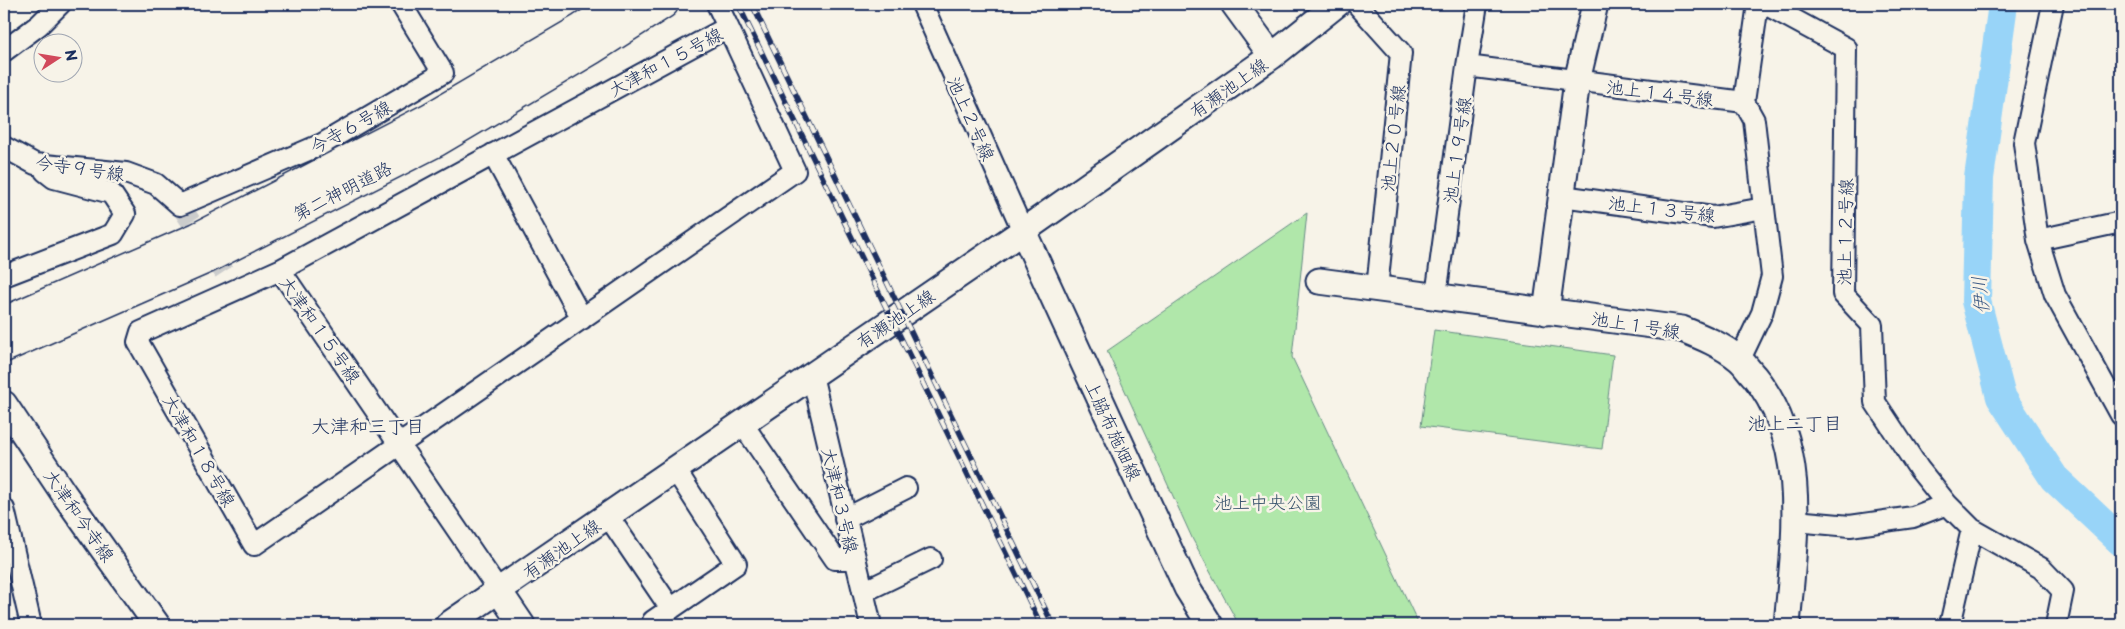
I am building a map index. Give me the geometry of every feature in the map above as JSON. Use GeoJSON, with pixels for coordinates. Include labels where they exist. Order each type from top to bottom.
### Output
{"type":"FeatureCollection","features":[{"type":"Feature","properties":{"kind":"highway","name":"第二神明道路"},"geometry":{"type":"LineString","coordinates":[[4,321],[197,237],[386,140],[428,118],[581,28],[618,4]]}},
{"type":"Feature","properties":{"kind":"highway","name":"第二神明道路"},"geometry":{"type":"LineString","coordinates":[[4,348],[207,259],[437,142],[592,50],[664,4]]}},
{"type":"Feature","properties":{"kind":"street"},"geometry":{"type":"LineString","coordinates":[[4,50],[39,25],[60,4]]}},
{"type":"Feature","properties":{"kind":"street","name":"今寺６号線"},"geometry":{"type":"LineString","coordinates":[[180,205],[322,144],[443,73],[401,4]]}},
{"type":"Feature","properties":{"kind":"street","name":"池上２号線"},"geometry":{"type":"LineString","coordinates":[[922,4],[1023,232]]}},
{"type":"Feature","properties":{"kind":"street"},"geometry":{"type":"LineString","coordinates":[[1234,4],[1272,56]]}},
{"type":"Feature","properties":{"kind":"street","name":"有瀬池上線"},"geometry":{"type":"LineString","coordinates":[[448,625],[1023,232],[1272,56],[1337,4]]}},
{"type":"Feature","properties":{"kind":"street","name":"池上２０号線"},"geometry":{"type":"LineString","coordinates":[[1357,4],[1401,53],[1377,289]]}},
{"type":"Feature","properties":{"kind":"street","name":"池上１９号線"},"geometry":{"type":"LineString","coordinates":[[1436,296],[1477,4]]}},
{"type":"Feature","properties":{"kind":"street"},"geometry":{"type":"LineString","coordinates":[[1546,312],[1576,82],[1595,4]]}},
{"type":"Feature","properties":{"kind":"street"},"geometry":{"type":"LineString","coordinates":[[1740,360],[1762,313],[1772,276],[1754,120],[1744,102],[1758,4]]}},
{"type":"Feature","properties":{"kind":"street","name":"池上１２号線"},"geometry":{"type":"LineString","coordinates":[[1765,4],[1846,48],[1843,294],[1872,325],[1875,402],[1919,469],[1947,504]]}},
{"type":"Feature","properties":{"kind":"street"},"geometry":{"type":"LineString","coordinates":[[2053,4],[2024,143],[2038,240],[2055,294],[2121,415]]}},
{"type":"Feature","properties":{"kind":"street"},"geometry":{"type":"LineString","coordinates":[[719,6],[728,27]]}},
{"type":"Feature","properties":{"kind":"street","name":"大津和１５号線"},"geometry":{"type":"LineString","coordinates":[[401,444],[795,171],[728,27],[280,270],[401,444],[499,591]]}},
{"type":"Feature","properties":{"kind":"street","name":"池上１４号線"},"geometry":{"type":"LineString","coordinates":[[1467,66],[1576,82],[1744,102]]}},
{"type":"Feature","properties":{"kind":"street","name":"今寺９号線"},"geometry":{"type":"LineString","coordinates":[[4,147],[35,164],[126,173],[156,184],[180,205]]}},
{"type":"Feature","properties":{"kind":"street"},"geometry":{"type":"LineString","coordinates":[[493,154],[582,319]]}},
{"type":"Feature","properties":{"kind":"street"},"geometry":{"type":"LineString","coordinates":[[4,276],[113,234],[125,214],[111,193],[54,178],[35,164]]}},
{"type":"Feature","properties":{"kind":"street","name":"池上１３号線"},"geometry":{"type":"LineString","coordinates":[[1562,196],[1713,217],[1764,208]]}},
{"type":"Feature","properties":{"kind":"street"},"geometry":{"type":"LineString","coordinates":[[2038,240],[2121,222]]}},
{"type":"Feature","properties":{"kind":"street","name":"上脇布施畑線"},"geometry":{"type":"LineString","coordinates":[[1023,232],[1187,588],[1210,625]]}},
{"type":"Feature","properties":{"kind":"street","name":"大津和１８号線"},"geometry":{"type":"LineString","coordinates":[[280,270],[141,332],[138,342],[254,545],[401,444]]}},
{"type":"Feature","properties":{"kind":"street","name":"池上１号線"},"geometry":{"type":"LineString","coordinates":[[1319,281],[1682,329],[1709,340],[1740,360],[1762,387],[1779,417],[1790,464],[1796,521],[1787,625]]}},
{"type":"Feature","properties":{"kind":"street","name":"大津和３号線"},"geometry":{"type":"LineString","coordinates":[[812,375],[870,625]]}},
{"type":"Feature","properties":{"kind":"street","name":"大津和今寺線"},"geometry":{"type":"LineString","coordinates":[[4,405],[64,494],[157,625]]}},
{"type":"Feature","properties":{"kind":"street"},"geometry":{"type":"LineString","coordinates":[[742,423],[834,559],[855,559]]}},
{"type":"Feature","properties":{"kind":"street"},"geometry":{"type":"LineString","coordinates":[[653,621],[736,564],[675,469]]}},
{"type":"Feature","properties":{"kind":"street"},"geometry":{"type":"LineString","coordinates":[[846,519],[906,488]]}},
{"type":"Feature","properties":{"kind":"street"},"geometry":{"type":"LineString","coordinates":[[1796,521],[1850,526],[1913,517],[1947,504],[1972,529],[2041,568],[2063,591],[2056,625]]}},
{"type":"Feature","properties":{"kind":"street"},"geometry":{"type":"LineString","coordinates":[[4,509],[31,625]]}},
{"type":"Feature","properties":{"kind":"street"},"geometry":{"type":"LineString","coordinates":[[608,516],[671,609]]}},
{"type":"Feature","properties":{"kind":"street"},"geometry":{"type":"LineString","coordinates":[[1950,625],[1972,529]]}},
{"type":"Feature","properties":{"kind":"street"},"geometry":{"type":"LineString","coordinates":[[863,592],[932,559]]}},
{"type":"Feature","properties":{"kind":"street"},"geometry":{"type":"LineString","coordinates":[[499,591],[522,625]]}},
{"type":"Feature","properties":{"kind":"green space","name":"池上中央公園"},"geometry":{"type":"Polygon","coordinates":[[[1307,213],[1292,357],[1419,625],[1239,625],[1193,540],[1107,351],[1307,213]]]}},
{"type":"Feature","properties":{"kind":"green space"},"geometry":{"type":"Polygon","coordinates":[[[1434,330],[1613,355],[1602,449],[1421,426],[1434,330]]]}},
{"type":"Feature","properties":{"kind":"waterway","name":"伊川"},"geometry":{"type":"LineString","coordinates":[[2003,4],[1979,178],[1976,301],[2001,397],[2054,478],[2121,541]]}},
{"type":"Feature","properties":{"kind":"tunnel"},"geometry":{"type":"LineString","coordinates":[[180,205],[235,289]]}},
{"type":"Feature","properties":{"kind":"railway"},"geometry":{"type":"LineString","coordinates":[[738,4],[1041,625]]}},
{"type":"Feature","properties":{"kind":"railway"},"geometry":{"type":"LineString","coordinates":[[752,4],[1053,625]]}},
{"type":"Feature","properties":{"kind":"district","name":"池上二丁目"},"geometry":{"type":"Point","coordinates":[1795,422]}},
{"type":"Feature","properties":{"kind":"district","name":"大津和三丁目"},"geometry":{"type":"Point","coordinates":[368,425]}}]}
